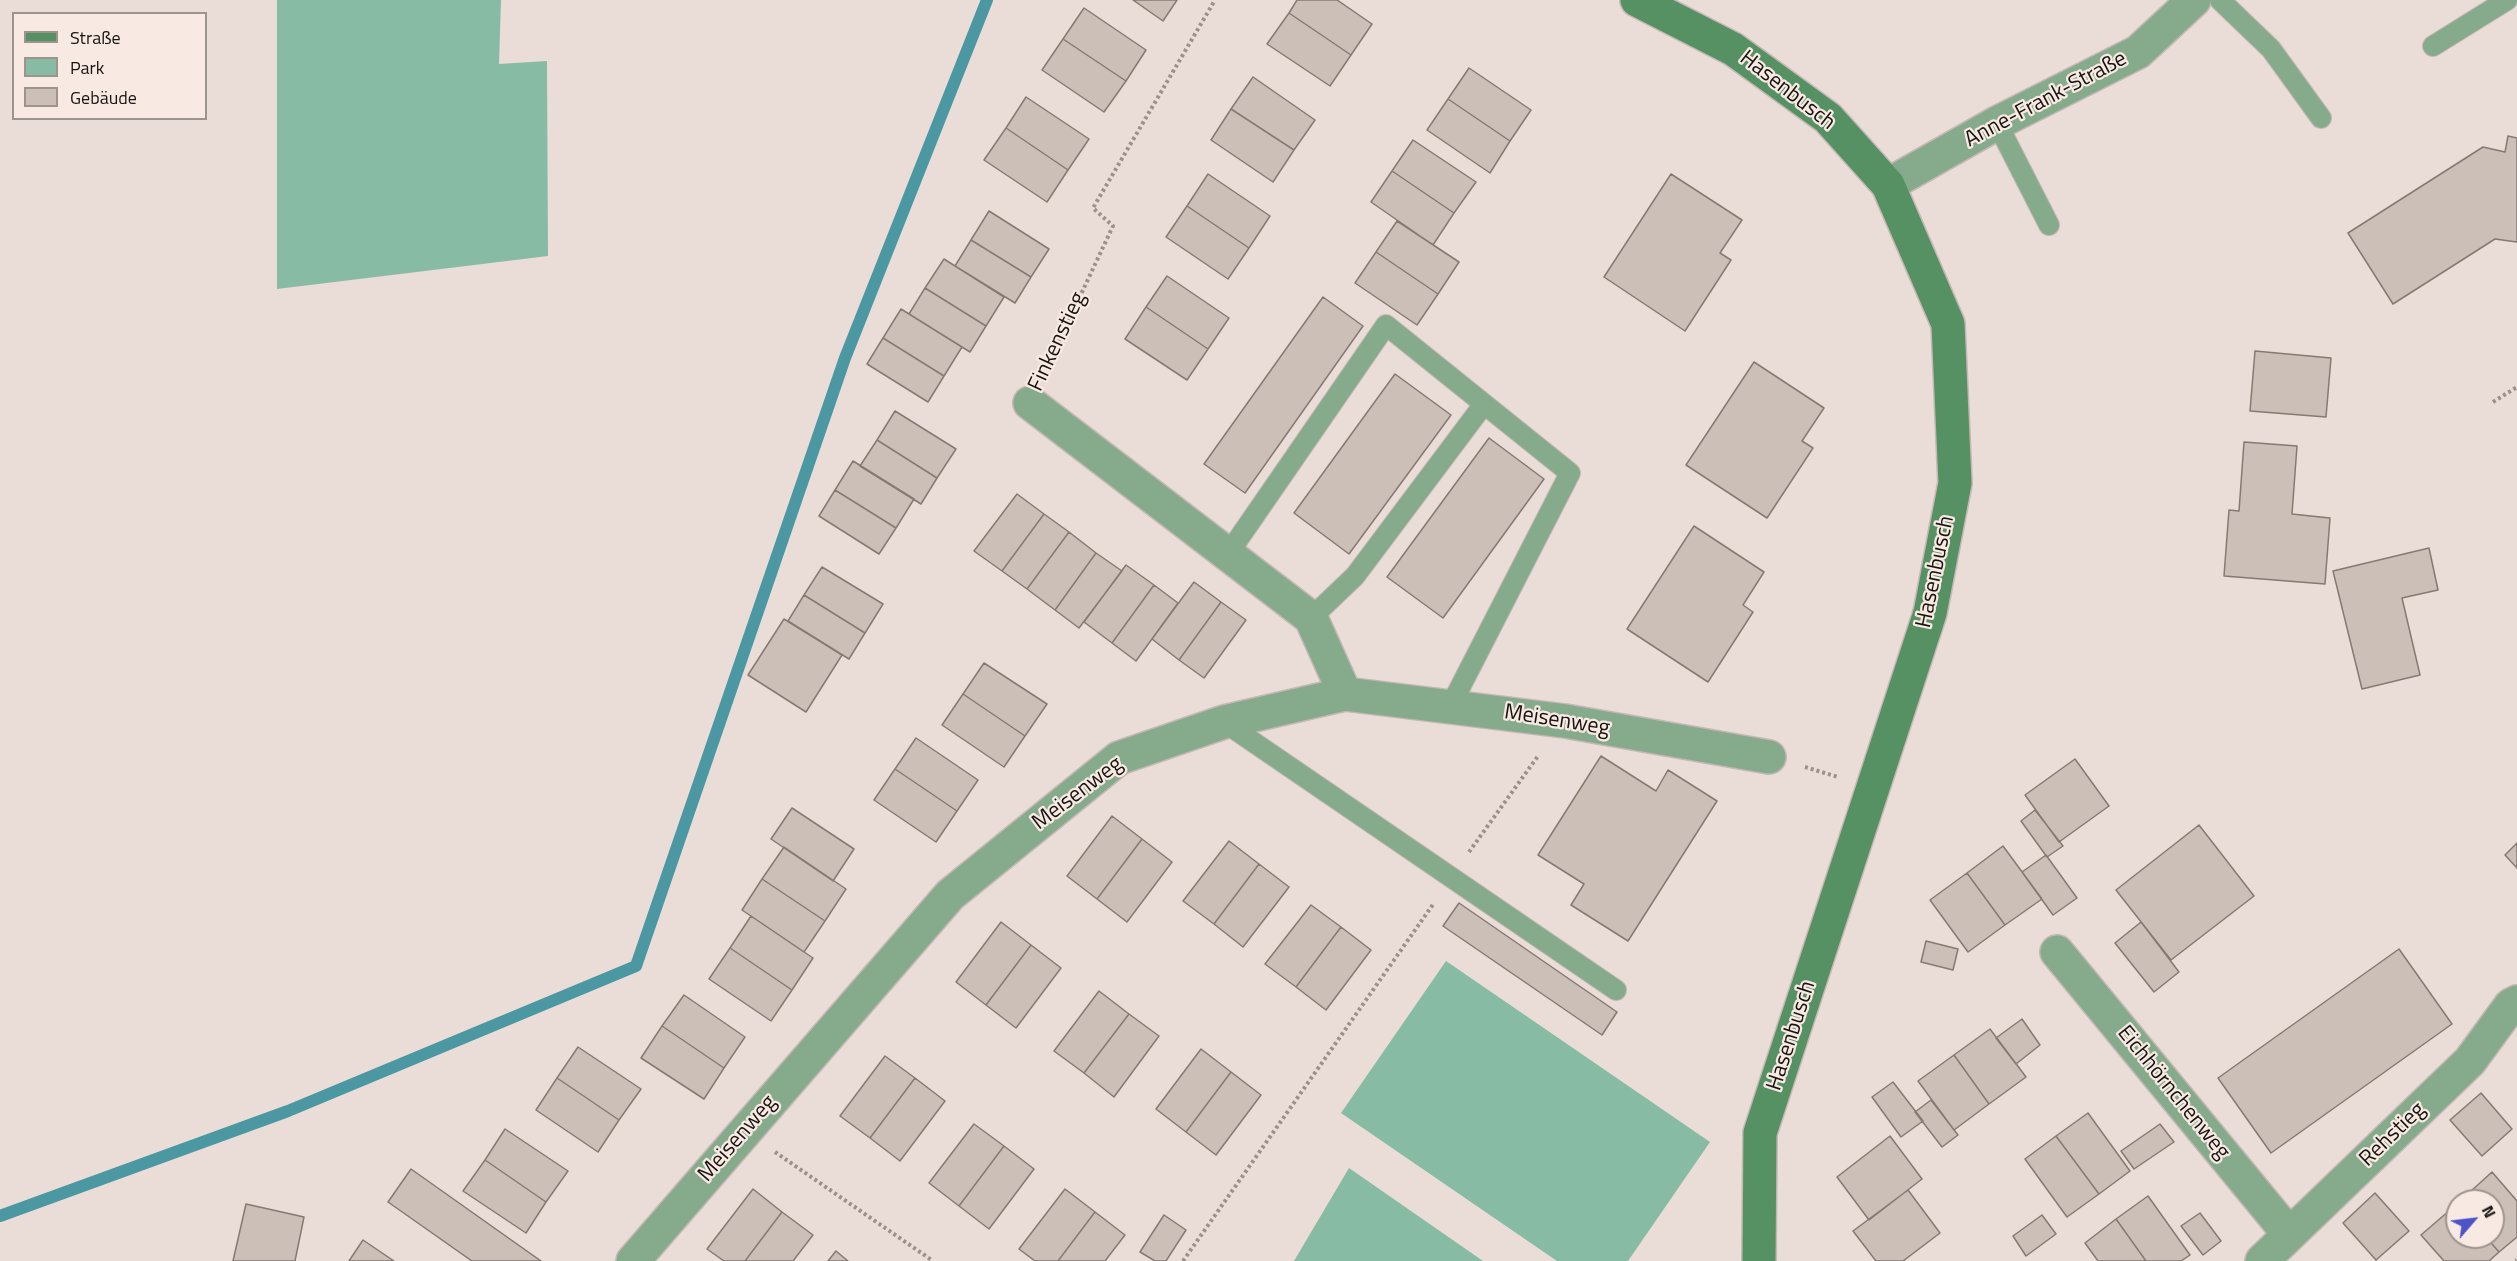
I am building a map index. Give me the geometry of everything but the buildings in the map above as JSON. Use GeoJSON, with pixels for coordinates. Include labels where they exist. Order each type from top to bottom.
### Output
{"type":"FeatureCollection","features":[{"type":"Feature","properties":{"kind":"main road","name":"Hasenbusch"},"geometry":{"type":"LineString","coordinates":[[1637,0],[1733,49],[1828,118],[1888,185],[1948,324],[1955,483],[1930,613],[1760,1133],[1759,1261]]}},
{"type":"Feature","properties":{"kind":"street","name":"Anne-Frank-Straße"},"geometry":{"type":"LineString","coordinates":[[1888,185],[1997,123],[2138,52],[2194,0]]}},
{"type":"Feature","properties":{"kind":"street","name":"Finkenstieg"},"geometry":{"type":"LineString","coordinates":[[1030,403],[1311,618],[1345,694]]}},
{"type":"Feature","properties":{"kind":"street","name":"Meisenweg"},"geometry":{"type":"LineString","coordinates":[[633,1261],[950,895],[1119,758],[1224,722],[1345,694],[1451,705],[1565,721],[1769,757]]}},
{"type":"Feature","properties":{"kind":"street","name":"Eichhörnchenweg"},"geometry":{"type":"LineString","coordinates":[[2057,952],[2289,1234]]}},
{"type":"Feature","properties":{"kind":"street","name":"Rehstieg"},"geometry":{"type":"LineString","coordinates":[[2262,1261],[2470,1061],[2511,1005],[2517,1002]]}},
{"type":"Feature","properties":{"kind":"lane"},"geometry":{"type":"LineString","coordinates":[[2220,0],[2271,49],[2321,118]]}},
{"type":"Feature","properties":{"kind":"lane"},"geometry":{"type":"LineString","coordinates":[[2433,46],[2506,0]]}},
{"type":"Feature","properties":{"kind":"lane"},"geometry":{"type":"LineString","coordinates":[[1997,123],[2049,225]]}},
{"type":"Feature","properties":{"kind":"lane"},"geometry":{"type":"LineString","coordinates":[[1228,554],[1386,325],[1570,473],[1451,705]]}},
{"type":"Feature","properties":{"kind":"lane"},"geometry":{"type":"LineString","coordinates":[[1311,618],[1355,576],[1484,404]]}},
{"type":"Feature","properties":{"kind":"lane"},"geometry":{"type":"LineString","coordinates":[[1224,722],[1616,990]]}},
{"type":"Feature","properties":{"kind":"path","name":"Finkenstieg"},"geometry":{"type":"LineString","coordinates":[[1030,403],[1113,226],[1093,208],[1215,0]]}},
{"type":"Feature","properties":{"kind":"path"},"geometry":{"type":"LineString","coordinates":[[2493,402],[2517,387]]}},
{"type":"Feature","properties":{"kind":"path"},"geometry":{"type":"LineString","coordinates":[[1183,1261],[1451,878],[1565,721]]}},
{"type":"Feature","properties":{"kind":"path"},"geometry":{"type":"LineString","coordinates":[[1769,757],[1872,787]]}},
{"type":"Feature","properties":{"kind":"path"},"geometry":{"type":"LineString","coordinates":[[745,1131],[933,1261]]}},
{"type":"Feature","properties":{"kind":"green space"},"geometry":{"type":"Polygon","coordinates":[[[277,0],[501,0],[499,64],[547,61],[548,256],[277,289],[277,0]]]}},
{"type":"Feature","properties":{"kind":"green space"},"geometry":{"type":"Polygon","coordinates":[[[1446,961],[1710,1142],[1628,1261],[1557,1261],[1341,1113],[1446,961]]]}},
{"type":"Feature","properties":{"kind":"green space"},"geometry":{"type":"Polygon","coordinates":[[[1349,1168],[1483,1261],[1294,1261],[1349,1168]]]}},
{"type":"Feature","properties":{"kind":"waterway"},"geometry":{"type":"LineString","coordinates":[[0,1216],[288,1111],[636,966],[845,358],[987,0]]}}]}
